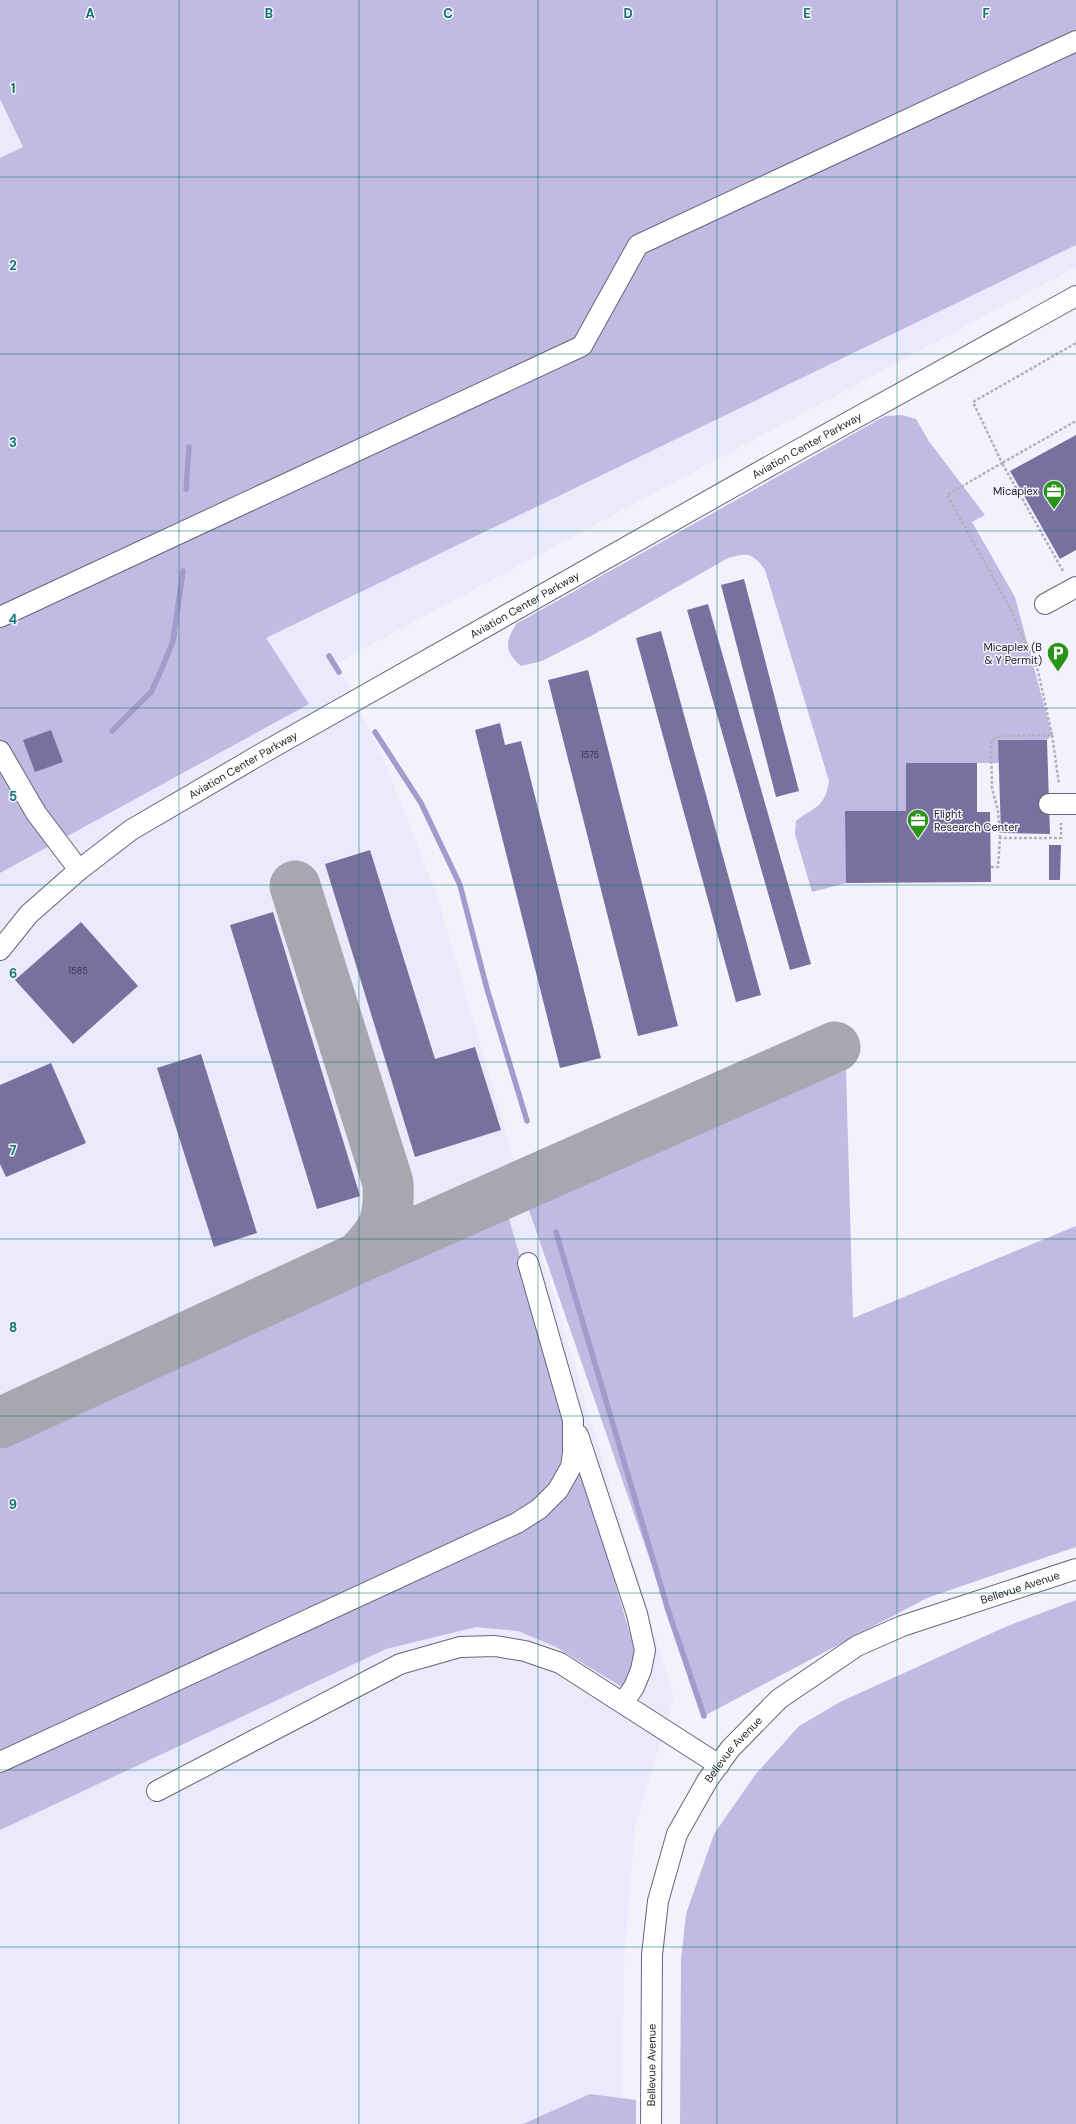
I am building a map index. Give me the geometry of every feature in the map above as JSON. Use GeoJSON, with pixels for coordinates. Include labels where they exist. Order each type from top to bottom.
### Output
{"type":"FeatureCollection","features":[{"type":"Feature","properties":{"kind":"street"},"geometry":{"type":"LineString","coordinates":[[0,617],[582,346],[638,245],[1076,41]]}},
{"type":"Feature","properties":{"kind":"street","name":"Aviation Center Parkway"},"geometry":{"type":"LineString","coordinates":[[0,950],[30,914],[80,870],[131,830],[261,754],[789,455],[1076,296]]}},
{"type":"Feature","properties":{"kind":"street"},"geometry":{"type":"LineString","coordinates":[[1045,604],[1075,588]]}},
{"type":"Feature","properties":{"kind":"street"},"geometry":{"type":"LineString","coordinates":[[0,751],[36,813],[80,870]]}},
{"type":"Feature","properties":{"kind":"street"},"geometry":{"type":"LineString","coordinates":[[1049,804],[1070,812]]}},
{"type":"Feature","properties":{"kind":"street"},"geometry":{"type":"LineString","coordinates":[[528,1263],[573,1420],[637,1614],[645,1650],[641,1670],[634,1687],[622,1703]]}},
{"type":"Feature","properties":{"kind":"street"},"geometry":{"type":"LineString","coordinates":[[0,1762],[517,1523],[539,1509],[558,1490],[571,1467],[573,1453],[573,1420]]}},
{"type":"Feature","properties":{"kind":"street","name":"Bellevue Avenue"},"geometry":{"type":"LineString","coordinates":[[651,2124],[652,1955],[658,1901],[677,1834],[707,1781],[730,1749],[779,1699],[857,1646],[902,1626],[1076,1569]]}},
{"type":"Feature","properties":{"kind":"street"},"geometry":{"type":"LineString","coordinates":[[157,1791],[400,1664],[460,1646],[495,1646],[510,1648],[560,1663],[719,1764]]}},
{"type":"Feature","properties":{"kind":"path"},"geometry":{"type":"LineString","coordinates":[[1075,588],[1002,463],[973,402],[1076,343]]}},
{"type":"Feature","properties":{"kind":"path"},"geometry":{"type":"LineString","coordinates":[[1060,786],[1052,735],[1038,671],[1008,604],[947,495],[1076,421]]}},
{"type":"Feature","properties":{"kind":"path"},"geometry":{"type":"LineString","coordinates":[[991,867],[998,867],[1000,838],[998,811],[992,788],[991,746],[993,739],[1000,736],[1052,735]]}},
{"type":"Feature","properties":{"kind":"path"},"geometry":{"type":"LineString","coordinates":[[1000,838],[1061,838],[1060,824],[1070,812]]}},
{"type":"Feature","properties":{"kind":"shaded area"},"geometry":{"type":"Polygon","coordinates":[[[0,0],[1076,0],[1076,267],[337,663],[384,760],[437,895],[526,1202],[674,1698],[635,1828],[624,1964],[622,2124],[0,2124],[0,0]]]}},
{"type":"Feature","properties":{"kind":"shaded area"},"geometry":{"type":"Polygon","coordinates":[[[0,0],[1076,0],[1076,245],[266,638],[309,704],[0,873],[0,158],[23,147],[0,99],[0,0]]]}},
{"type":"Feature","properties":{"kind":"shaded area"},"geometry":{"type":"Polygon","coordinates":[[[902,415],[916,419],[928,440],[985,515],[972,522],[1015,597],[1052,735],[1047,740],[999,740],[999,763],[906,763],[906,811],[846,811],[846,883],[812,892],[795,834],[796,821],[822,802],[825,797],[829,781],[765,570],[757,560],[750,555],[741,555],[728,558],[591,636],[542,661],[521,666],[515,661],[509,651],[508,642],[516,624],[885,416],[902,415]]]}},
{"type":"Feature","properties":{"kind":"shaded area"},"geometry":{"type":"Polygon","coordinates":[[[846,1070],[853,1318],[1076,1226],[1076,1547],[927,1598],[704,1716],[526,1202],[846,1070]]]}},
{"type":"Feature","properties":{"kind":"shaded area"},"geometry":{"type":"Polygon","coordinates":[[[507,1212],[636,1655],[627,1690],[556,1647],[518,1631],[476,1627],[386,1649],[0,1830],[0,1449],[507,1212]]]}},
{"type":"Feature","properties":{"kind":"shaded area"},"geometry":{"type":"Polygon","coordinates":[[[1076,1600],[1076,2124],[680,2124],[681,1960],[686,1914],[714,1834],[755,1775],[799,1726],[840,1702],[1005,1627],[1076,1600]]]}},
{"type":"Feature","properties":{"kind":"shaded area"},"geometry":{"type":"Polygon","coordinates":[[[590,2094],[636,2100],[636,2124],[523,2124],[590,2094]]]}},
{"type":"Feature","properties":{"kind":"building","name":"Micaplex"},"geometry":{"type":"Polygon","coordinates":[[[1076,435],[1076,550],[1060,559],[1010,471],[1076,435]]]}},
{"type":"Feature","properties":{"kind":"building"},"geometry":{"type":"Polygon","coordinates":[[[744,579],[799,791],[776,797],[721,585],[744,579]]]}},
{"type":"Feature","properties":{"kind":"building"},"geometry":{"type":"Polygon","coordinates":[[[708,604],[811,964],[790,970],[687,610],[708,604]]]}},
{"type":"Feature","properties":{"kind":"building"},"geometry":{"type":"Polygon","coordinates":[[[661,631],[761,995],[736,1002],[636,638],[661,631]]]}},
{"type":"Feature","properties":{"kind":"building"},"geometry":{"type":"Polygon","coordinates":[[[588,670],[678,1026],[638,1036],[548,680],[588,670]]]}},
{"type":"Feature","properties":{"kind":"building"},"geometry":{"type":"Polygon","coordinates":[[[500,723],[505,745],[521,741],[601,1058],[560,1068],[475,730],[500,723]]]}},
{"type":"Feature","properties":{"kind":"building"},"geometry":{"type":"Polygon","coordinates":[[[51,730],[63,762],[35,772],[23,740],[51,730]]]}},
{"type":"Feature","properties":{"kind":"building"},"geometry":{"type":"Polygon","coordinates":[[[998,740],[1047,740],[1050,834],[1001,833],[998,740]]]}},
{"type":"Feature","properties":{"kind":"building","name":"Flight Research Center"},"geometry":{"type":"Polygon","coordinates":[[[906,763],[977,763],[977,812],[990,812],[991,882],[846,883],[845,811],[906,811],[906,763]]]}},
{"type":"Feature","properties":{"kind":"building"},"geometry":{"type":"Polygon","coordinates":[[[1049,845],[1061,845],[1060,880],[1049,880],[1049,845]]]}},
{"type":"Feature","properties":{"kind":"building"},"geometry":{"type":"Polygon","coordinates":[[[370,850],[435,1059],[475,1047],[501,1130],[415,1157],[325,864],[370,850]]]}},
{"type":"Feature","properties":{"kind":"building"},"geometry":{"type":"Polygon","coordinates":[[[273,912],[360,1196],[317,1209],[230,925],[273,912]]]}},
{"type":"Feature","properties":{"kind":"building"},"geometry":{"type":"Polygon","coordinates":[[[81,922],[138,986],[73,1044],[15,980],[81,922]]]}},
{"type":"Feature","properties":{"kind":"building"},"geometry":{"type":"Polygon","coordinates":[[[201,1054],[257,1233],[214,1247],[157,1068],[201,1054]]]}},
{"type":"Feature","properties":{"kind":"building"},"geometry":{"type":"Polygon","coordinates":[[[51,1063],[86,1143],[6,1177],[0,1164],[0,1085],[51,1063]]]}},
{"type":"Feature","properties":{"kind":"waterway"},"geometry":{"type":"LineString","coordinates":[[186,489],[189,447]]}},
{"type":"Feature","properties":{"kind":"waterway"},"geometry":{"type":"LineString","coordinates":[[112,731],[151,692],[160,673],[173,641],[183,571]]}},
{"type":"Feature","properties":{"kind":"waterway"},"geometry":{"type":"LineString","coordinates":[[329,656],[339,672]]}},
{"type":"Feature","properties":{"kind":"waterway"},"geometry":{"type":"LineString","coordinates":[[375,732],[421,803],[460,885],[487,989],[527,1121]]}},
{"type":"Feature","properties":{"kind":"waterway"},"geometry":{"type":"LineString","coordinates":[[556,1232],[668,1610],[704,1716]]}},
{"type":"Feature","properties":{"kind":"taxiway"},"geometry":{"type":"LineString","coordinates":[[295,886],[388,1183],[388,1207],[384,1225],[374,1241],[358,1258]]}},
{"type":"Feature","properties":{"kind":"taxiway"},"geometry":{"type":"LineString","coordinates":[[0,1423],[358,1258],[835,1047]]}},
{"type":"Feature","properties":{"kind":"place","name":"Micaplex"},"geometry":{"type":"Point","coordinates":[1054,510]}},
{"type":"Feature","properties":{"kind":"place","name":"Micaplex (B & Y Permit)"},"geometry":{"type":"Point","coordinates":[1058,672]}},
{"type":"Feature","properties":{"kind":"place","name":"Flight Research Center"},"geometry":{"type":"Point","coordinates":[918,840]}}]}
